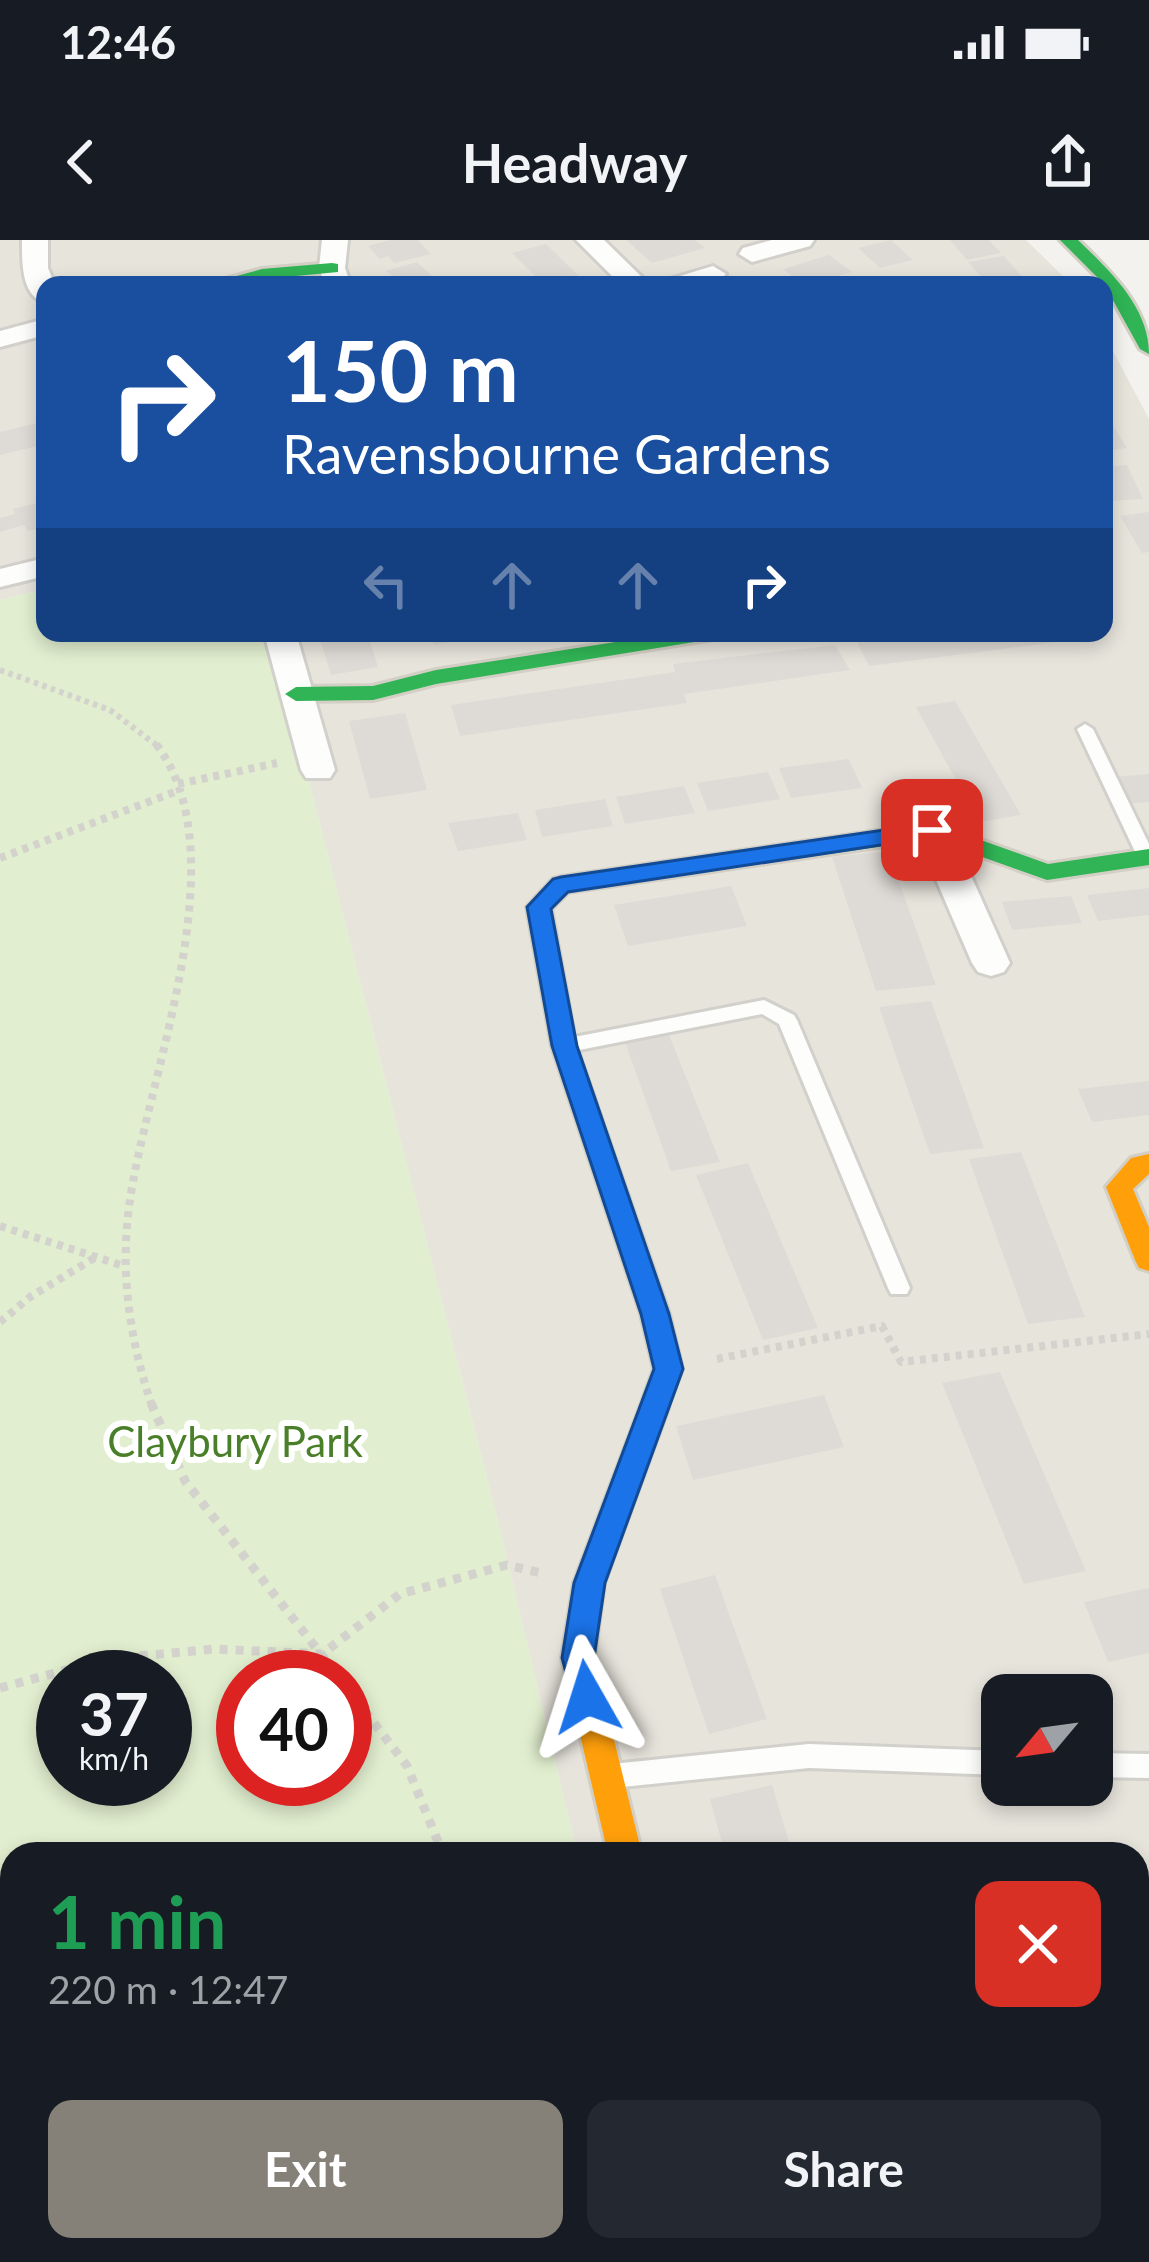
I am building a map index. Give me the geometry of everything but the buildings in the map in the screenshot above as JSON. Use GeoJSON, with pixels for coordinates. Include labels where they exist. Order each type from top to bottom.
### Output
{"type":"FeatureCollection","features":[{"type":"Feature","properties":{"kind":"street"},"geometry":{"type":"LineString","coordinates":[[35,240],[38,276]]}},
{"type":"Feature","properties":{"kind":"street"},"geometry":{"type":"LineString","coordinates":[[589,240],[627,276]]}},
{"type":"Feature","properties":{"kind":"street"},"geometry":{"type":"LineString","coordinates":[[752,254],[801,240]]}},
{"type":"Feature","properties":{"kind":"street"},"geometry":{"type":"LineString","coordinates":[[1068,240],[1106,276]]}},
{"type":"Feature","properties":{"kind":"street"},"geometry":{"type":"LineString","coordinates":[[253,276],[335,264]]}},
{"type":"Feature","properties":{"kind":"street"},"geometry":{"type":"LineString","coordinates":[[706,276],[712,274]]}},
{"type":"Feature","properties":{"kind":"street"},"geometry":{"type":"LineString","coordinates":[[1113,285],[1149,349]]}},
{"type":"Feature","properties":{"kind":"street"},"geometry":{"type":"LineString","coordinates":[[0,339],[36,329]]}},
{"type":"Feature","properties":{"kind":"street"},"geometry":{"type":"LineString","coordinates":[[0,578],[36,569]]}},
{"type":"Feature","properties":{"kind":"street"},"geometry":{"type":"LineString","coordinates":[[282,642],[316,763]]}},
{"type":"Feature","properties":{"kind":"street"},"geometry":{"type":"LineString","coordinates":[[296,694],[373,693],[436,677],[656,642]]}},
{"type":"Feature","properties":{"kind":"street"},"geometry":{"type":"LineString","coordinates":[[623,1842],[578,1658],[589,1583],[668,1369],[655,1314],[564,1046],[539,907],[561,885],[932,830],[1047,872],[1148,858]]}},
{"type":"Feature","properties":{"kind":"street"},"geometry":{"type":"LineString","coordinates":[[932,830],[992,963]]}},
{"type":"Feature","properties":{"kind":"street"},"geometry":{"type":"LineString","coordinates":[[1149,1164],[1140,1165],[1119,1187],[1149,1260]]}},
{"type":"Feature","properties":{"kind":"lane"},"geometry":{"type":"LineString","coordinates":[[1085,729],[1148,858]]}},
{"type":"Feature","properties":{"kind":"lane"},"geometry":{"type":"LineString","coordinates":[[564,1046],[764,1007],[787,1019],[898,1288]]}},
{"type":"Feature","properties":{"kind":"lane"},"geometry":{"type":"LineString","coordinates":[[605,1776],[809,1756],[981,1762]]}},
{"type":"Feature","properties":{"kind":"lane"},"geometry":{"type":"LineString","coordinates":[[1113,1765],[1149,1766]]}},
{"type":"Feature","properties":{"kind":"path"},"geometry":{"type":"LineString","coordinates":[[0,670],[41,680],[119,715],[160,746],[179,787],[188,819],[189,919],[137,1161],[124,1266],[139,1360],[174,1463],[263,1587],[318,1650]]}},
{"type":"Feature","properties":{"kind":"path"},"geometry":{"type":"LineString","coordinates":[[0,858],[179,787],[316,763]]}},
{"type":"Feature","properties":{"kind":"path"},"geometry":{"type":"LineString","coordinates":[[0,1226],[124,1266]]}},
{"type":"Feature","properties":{"kind":"path"},"geometry":{"type":"LineString","coordinates":[[0,1322],[30,1297],[96,1257]]}},
{"type":"Feature","properties":{"kind":"path"},"geometry":{"type":"LineString","coordinates":[[668,1369],[882,1326],[901,1362],[1149,1334]]}},
{"type":"Feature","properties":{"kind":"path"},"geometry":{"type":"LineString","coordinates":[[327,1650],[400,1594],[439,1581],[507,1565],[589,1583]]}},
{"type":"Feature","properties":{"kind":"path"},"geometry":{"type":"LineString","coordinates":[[0,1688],[106,1660],[236,1650]]}},
{"type":"Feature","properties":{"kind":"path"},"geometry":{"type":"LineString","coordinates":[[372,1720],[407,1766],[438,1842]]}},
{"type":"Feature","properties":{"kind":"shaded area"},"geometry":{"type":"Polygon","coordinates":[[[0,240],[1026,240],[1063,276],[36,276],[36,591],[0,600],[0,240]]]}},
{"type":"Feature","properties":{"kind":"shaded area"},"geometry":{"type":"Polygon","coordinates":[[[1113,351],[1149,419],[1149,1842],[574,1842],[498,1521],[273,642],[1113,642],[1113,351]]]}},
{"type":"Feature","properties":{"kind":"green space","name":"Claybury Park"},"geometry":{"type":"Polygon","coordinates":[[[36,591],[36,642],[273,642],[498,1521],[574,1842],[0,1842],[0,600],[36,591]]]}},
{"type":"Feature","properties":{"kind":"traffic: fast"},"geometry":{"type":"LineString","coordinates":[[1068,240],[1106,276]]}},
{"type":"Feature","properties":{"kind":"traffic: fast"},"geometry":{"type":"LineString","coordinates":[[253,276],[332,268]]}},
{"type":"Feature","properties":{"kind":"traffic: fast"},"geometry":{"type":"LineString","coordinates":[[1113,285],[1149,349]]}},
{"type":"Feature","properties":{"kind":"traffic: fast"},"geometry":{"type":"LineString","coordinates":[[296,694],[373,693],[436,677],[656,642]]}},
{"type":"Feature","properties":{"kind":"traffic: fast"},"geometry":{"type":"LineString","coordinates":[[654,1408],[668,1369],[655,1314],[564,1046],[539,907],[561,885],[933,831],[1047,872],[1149,857]]}},
{"type":"Feature","properties":{"kind":"traffic: slow"},"geometry":{"type":"LineString","coordinates":[[1149,1164],[1140,1165],[1119,1187],[1149,1260]]}},
{"type":"Feature","properties":{"kind":"traffic: slow"},"geometry":{"type":"LineString","coordinates":[[622,1842],[578,1658],[589,1583],[654,1408]]}},
{"type":"Feature","properties":{"kind":"route"},"geometry":{"type":"LineString","coordinates":[[587,1697],[578,1658],[589,1583],[668,1369],[655,1314],[564,1046],[539,907],[561,885],[932,830]]}}]}
